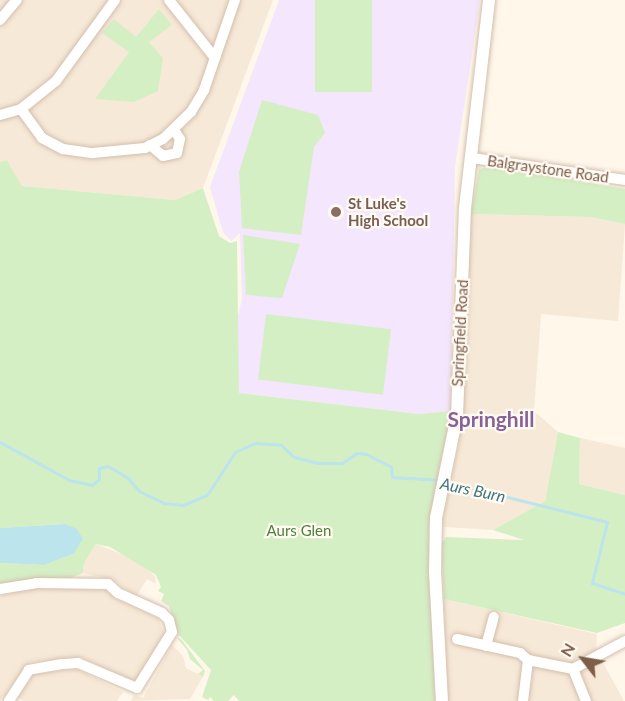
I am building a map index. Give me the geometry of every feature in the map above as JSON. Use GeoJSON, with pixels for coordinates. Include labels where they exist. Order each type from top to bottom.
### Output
{"type":"FeatureCollection","features":[{"type":"Feature","properties":{"kind":"street"},"geometry":{"type":"LineString","coordinates":[[0,20],[17,0]]}},
{"type":"Feature","properties":{"kind":"street"},"geometry":{"type":"LineString","coordinates":[[0,115],[21,109],[56,81],[115,0]]}},
{"type":"Feature","properties":{"kind":"street"},"geometry":{"type":"LineString","coordinates":[[169,0],[215,58]]}},
{"type":"Feature","properties":{"kind":"street"},"geometry":{"type":"LineString","coordinates":[[21,109],[42,138],[63,149],[128,152],[150,145],[174,130],[195,105],[215,58],[235,0]]}},
{"type":"Feature","properties":{"kind":"street","name":"Springfield Road"},"geometry":{"type":"LineString","coordinates":[[442,701],[435,571],[436,518],[457,416],[465,208],[489,0]]}},
{"type":"Feature","properties":{"kind":"street"},"geometry":{"type":"LineString","coordinates":[[150,145],[163,156],[177,153],[180,139],[174,130]]}},
{"type":"Feature","properties":{"kind":"street","name":"Balgraystone Road"},"geometry":{"type":"LineString","coordinates":[[472,158],[625,180]]}},
{"type":"Feature","properties":{"kind":"street"},"geometry":{"type":"LineString","coordinates":[[0,589],[36,583],[108,584],[118,593],[162,613],[169,620],[172,632],[137,688],[78,663],[62,664],[29,670],[11,700]]}},
{"type":"Feature","properties":{"kind":"street"},"geometry":{"type":"LineString","coordinates":[[486,646],[494,617]]}},
{"type":"Feature","properties":{"kind":"street"},"geometry":{"type":"LineString","coordinates":[[457,639],[520,653],[528,660],[573,669],[625,641]]}},
{"type":"Feature","properties":{"kind":"street"},"geometry":{"type":"LineString","coordinates":[[523,701],[528,660]]}},
{"type":"Feature","properties":{"kind":"street"},"geometry":{"type":"LineString","coordinates":[[573,669],[586,701]]}},
{"type":"Feature","properties":{"kind":"shaded area"},"geometry":{"type":"Polygon","coordinates":[[[0,0],[273,0],[203,188],[175,200],[22,186],[7,160],[0,162],[0,0]]]}},
{"type":"Feature","properties":{"kind":"shaded area","name":"St Luke's High School"},"geometry":{"type":"Polygon","coordinates":[[[279,0],[480,0],[455,167],[451,411],[419,414],[239,393],[236,324],[242,299],[240,233],[231,241],[223,232],[210,187],[279,0]]]}},
{"type":"Feature","properties":{"kind":"shaded area"},"geometry":{"type":"Polygon","coordinates":[[[471,214],[590,217],[625,224],[618,321],[541,314],[534,411],[558,432],[545,501],[493,530],[444,527],[442,522],[459,443],[471,214]]]}},
{"type":"Feature","properties":{"kind":"shaded area"},"geometry":{"type":"Polygon","coordinates":[[[580,438],[625,448],[625,495],[579,484],[580,438]]]}},
{"type":"Feature","properties":{"kind":"shaded area"},"geometry":{"type":"Polygon","coordinates":[[[96,544],[134,559],[155,576],[156,584],[147,579],[136,597],[114,580],[83,573],[84,562],[96,544]]]}},
{"type":"Feature","properties":{"kind":"shaded area"},"geometry":{"type":"Polygon","coordinates":[[[74,587],[107,590],[116,599],[158,618],[164,633],[138,679],[129,681],[82,657],[30,662],[0,701],[0,596],[36,588],[74,587]]]}},
{"type":"Feature","properties":{"kind":"shaded area"},"geometry":{"type":"Polygon","coordinates":[[[444,599],[597,634],[596,650],[624,701],[446,701],[444,599]]]}},
{"type":"Feature","properties":{"kind":"shaded area"},"geometry":{"type":"Polygon","coordinates":[[[172,645],[183,656],[186,668],[203,677],[190,699],[131,701],[134,695],[143,698],[172,645]]]}},
{"type":"Feature","properties":{"kind":"shaded area"},"geometry":{"type":"Polygon","coordinates":[[[76,669],[123,692],[117,701],[23,701],[18,697],[34,674],[76,669]]]}},
{"type":"Feature","properties":{"kind":"green space"},"geometry":{"type":"Polygon","coordinates":[[[315,0],[372,0],[372,92],[315,92],[315,0]]]}},
{"type":"Feature","properties":{"kind":"green space"},"geometry":{"type":"Polygon","coordinates":[[[159,9],[172,25],[149,42],[163,58],[158,91],[134,102],[95,99],[129,52],[102,33],[114,19],[136,37],[159,9]]]}},
{"type":"Feature","properties":{"kind":"green space"},"geometry":{"type":"Polygon","coordinates":[[[262,100],[318,115],[325,133],[314,147],[301,235],[242,228],[239,172],[262,100]]]}},
{"type":"Feature","properties":{"kind":"green space","name":"Aurs Glen"},"geometry":{"type":"Polygon","coordinates":[[[7,160],[22,186],[175,200],[203,188],[219,236],[230,243],[237,241],[239,393],[419,414],[451,411],[429,526],[435,701],[239,701],[234,695],[228,701],[214,701],[210,697],[208,700],[202,697],[211,670],[178,634],[169,606],[161,601],[164,594],[158,591],[161,587],[156,575],[110,547],[96,544],[84,563],[83,573],[70,578],[0,585],[0,563],[44,565],[73,554],[65,524],[0,528],[0,162],[7,160]]]}},
{"type":"Feature","properties":{"kind":"green space"},"geometry":{"type":"Polygon","coordinates":[[[491,166],[625,189],[625,224],[590,217],[471,214],[479,169],[491,166]]]}},
{"type":"Feature","properties":{"kind":"green space"},"geometry":{"type":"Polygon","coordinates":[[[243,235],[300,244],[282,298],[246,295],[243,235]]]}},
{"type":"Feature","properties":{"kind":"green space"},"geometry":{"type":"Polygon","coordinates":[[[266,314],[391,329],[383,395],[258,380],[266,314]]]}},
{"type":"Feature","properties":{"kind":"green space"},"geometry":{"type":"Polygon","coordinates":[[[558,432],[580,438],[579,484],[625,495],[625,623],[597,633],[444,599],[441,544],[446,537],[524,540],[493,530],[545,501],[558,432]]]}},
{"type":"Feature","properties":{"kind":"green space"},"geometry":{"type":"Polygon","coordinates":[[[176,637],[181,639],[205,671],[203,677],[198,674],[203,670],[190,659],[187,650],[176,637]]]}},
{"type":"Feature","properties":{"kind":"water"},"geometry":{"type":"Polygon","coordinates":[[[65,524],[77,529],[83,539],[73,554],[44,565],[0,563],[0,528],[65,524]]]}},
{"type":"Feature","properties":{"kind":"waterway","name":"Aurs Burn"},"geometry":{"type":"LineString","coordinates":[[0,442],[69,480],[92,485],[99,479],[99,468],[108,466],[128,478],[139,491],[164,503],[183,505],[207,495],[235,452],[255,443],[281,445],[294,457],[318,463],[342,463],[357,453],[366,454],[391,467],[392,477],[441,480]]}},
{"type":"Feature","properties":{"kind":"waterway","name":"Aurs Burn"},"geometry":{"type":"LineString","coordinates":[[448,482],[607,522],[592,583],[625,594]]}},
{"type":"Feature","properties":{"kind":"place","name":"St Luke's High School"},"geometry":{"type":"Point","coordinates":[336,212]}},
{"type":"Feature","properties":{"kind":"district","name":"Springhill"},"geometry":{"type":"Point","coordinates":[491,419]}}]}
